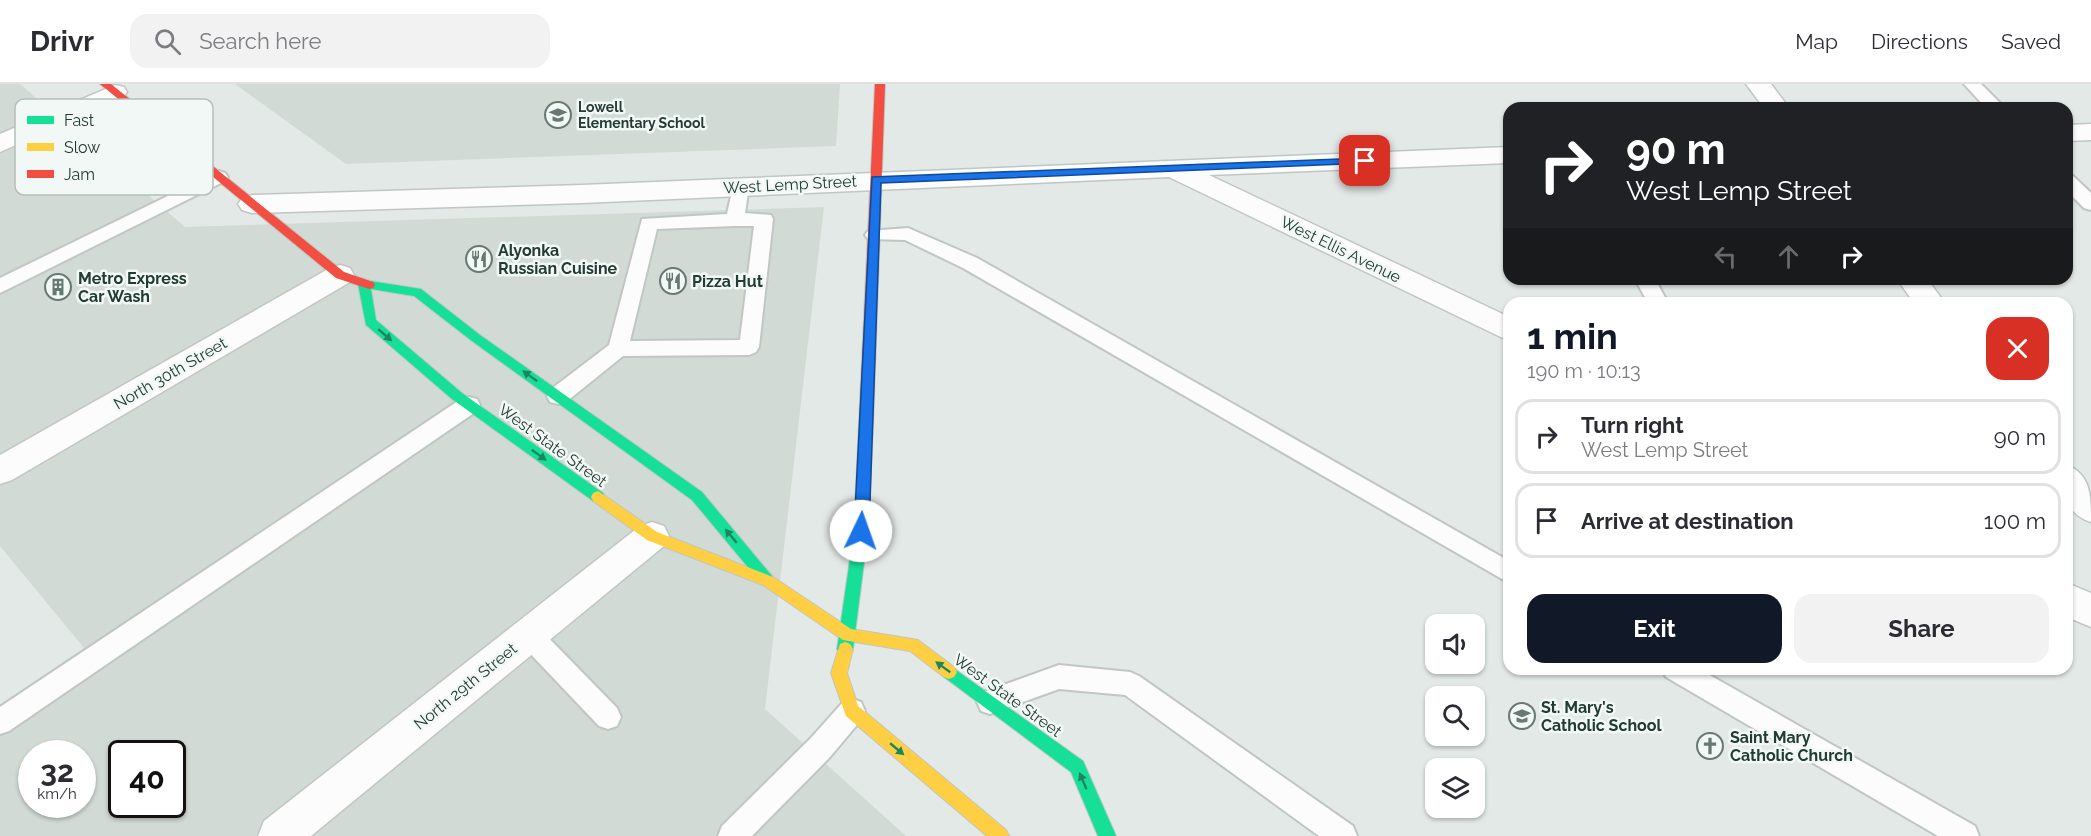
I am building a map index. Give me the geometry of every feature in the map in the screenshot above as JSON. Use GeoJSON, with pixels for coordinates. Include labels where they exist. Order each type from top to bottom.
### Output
{"type":"FeatureCollection","features":[{"type":"Feature","properties":{"kind":"main road"},"geometry":{"type":"LineString","coordinates":[[880,84],[861,531],[848,635],[839,673],[852,711],[1000,836]]}},
{"type":"Feature","properties":{"kind":"main road"},"geometry":{"type":"LineString","coordinates":[[110,88],[123,99]]}},
{"type":"Feature","properties":{"kind":"main road"},"geometry":{"type":"LineString","coordinates":[[213,172],[352,280]]}},
{"type":"Feature","properties":{"kind":"main road","name":"West State Street"},"geometry":{"type":"LineString","coordinates":[[352,280],[417,292],[697,496],[768,581]]}},
{"type":"Feature","properties":{"kind":"main road","name":"West State Street"},"geometry":{"type":"LineString","coordinates":[[352,280],[370,322],[469,405],[651,536],[768,581],[848,635],[913,645],[1077,767],[1106,836]]}},
{"type":"Feature","properties":{"kind":"street"},"geometry":{"type":"LineString","coordinates":[[1758,84],[1772,102]]}},
{"type":"Feature","properties":{"kind":"street"},"geometry":{"type":"LineString","coordinates":[[88,99],[110,88]]}},
{"type":"Feature","properties":{"kind":"street"},"geometry":{"type":"LineString","coordinates":[[2073,133],[2091,132]]}},
{"type":"Feature","properties":{"kind":"street"},"geometry":{"type":"LineString","coordinates":[[0,144],[15,136]]}},
{"type":"Feature","properties":{"kind":"street","name":"West Lemp Street"},"geometry":{"type":"LineString","coordinates":[[252,204],[570,195],[876,180],[1503,155]]}},
{"type":"Feature","properties":{"kind":"street","name":"West Ellis Avenue"},"geometry":{"type":"LineString","coordinates":[[1174,169],[1503,327]]}},
{"type":"Feature","properties":{"kind":"street","name":"North 30th Street"},"geometry":{"type":"LineString","coordinates":[[0,471],[352,280]]}},
{"type":"Feature","properties":{"kind":"street"},"geometry":{"type":"LineString","coordinates":[[1916,285],[1925,297]]}},
{"type":"Feature","properties":{"kind":"street"},"geometry":{"type":"LineString","coordinates":[[2073,486],[2091,508]]}},
{"type":"Feature","properties":{"kind":"street","name":"North 29th Street"},"geometry":{"type":"LineString","coordinates":[[279,836],[651,536]]}},
{"type":"Feature","properties":{"kind":"street"},"geometry":{"type":"LineString","coordinates":[[2073,602],[2091,611]]}},
{"type":"Feature","properties":{"kind":"lane"},"geometry":{"type":"LineString","coordinates":[[1972,84],[1990,102]]}},
{"type":"Feature","properties":{"kind":"lane"},"geometry":{"type":"LineString","coordinates":[[213,180],[219,177]]}},
{"type":"Feature","properties":{"kind":"lane"},"geometry":{"type":"LineString","coordinates":[[735,220],[740,186]]}},
{"type":"Feature","properties":{"kind":"lane"},"geometry":{"type":"LineString","coordinates":[[2073,186],[2091,204]]}},
{"type":"Feature","properties":{"kind":"lane"},"geometry":{"type":"LineString","coordinates":[[0,286],[183,195]]}},
{"type":"Feature","properties":{"kind":"lane"},"geometry":{"type":"LineString","coordinates":[[558,396],[618,349],[749,347],[764,219],[650,223],[618,349]]}},
{"type":"Feature","properties":{"kind":"lane"},"geometry":{"type":"LineString","coordinates":[[875,235],[908,234],[970,263],[1503,570]]}},
{"type":"Feature","properties":{"kind":"lane"},"geometry":{"type":"LineString","coordinates":[[0,722],[469,405]]}},
{"type":"Feature","properties":{"kind":"lane"},"geometry":{"type":"LineString","coordinates":[[529,635],[608,717]]}},
{"type":"Feature","properties":{"kind":"lane"},"geometry":{"type":"LineString","coordinates":[[1685,675],[1965,836]]}},
{"type":"Feature","properties":{"kind":"lane"},"geometry":{"type":"LineString","coordinates":[[990,702],[1059,677],[1130,684],[1343,836]]}},
{"type":"Feature","properties":{"kind":"lane"},"geometry":{"type":"LineString","coordinates":[[732,836],[820,748],[852,711]]}},
{"type":"Feature","properties":{"kind":"shaded area"},"geometry":{"type":"Polygon","coordinates":[[[0,84],[20,84],[37,99],[15,99],[15,195],[148,195],[185,227],[824,207],[765,709],[906,836],[0,836],[0,705],[84,648],[0,546],[0,84]]]}},
{"type":"Feature","properties":{"kind":"shaded area","name":"Lowell Elementary School"},"geometry":{"type":"Polygon","coordinates":[[[235,84],[840,84],[836,146],[346,164],[235,84]]]}},
{"type":"Feature","properties":{"kind":"traffic: fast"},"geometry":{"type":"LineString","coordinates":[[364,284],[370,322],[457,396],[598,497]]}},
{"type":"Feature","properties":{"kind":"traffic: fast"},"geometry":{"type":"LineString","coordinates":[[369,285],[417,292],[476,338],[697,496],[767,580]]}},
{"type":"Feature","properties":{"kind":"traffic: fast"},"geometry":{"type":"LineString","coordinates":[[845,649],[861,531],[866,424]]}},
{"type":"Feature","properties":{"kind":"traffic: fast"},"geometry":{"type":"LineString","coordinates":[[949,672],[1077,767],[1107,836]]}},
{"type":"Feature","properties":{"kind":"traffic: slow"},"geometry":{"type":"LineString","coordinates":[[598,497],[652,536],[768,581],[848,635],[913,645],[949,672]]}},
{"type":"Feature","properties":{"kind":"traffic: slow"},"geometry":{"type":"LineString","coordinates":[[845,649],[839,673],[852,711],[1000,836]]}},
{"type":"Feature","properties":{"kind":"traffic: jam"},"geometry":{"type":"LineString","coordinates":[[105,84],[123,99]]}},
{"type":"Feature","properties":{"kind":"traffic: jam"},"geometry":{"type":"LineString","coordinates":[[866,424],[880,84]]}},
{"type":"Feature","properties":{"kind":"traffic: jam"},"geometry":{"type":"LineString","coordinates":[[213,172],[340,275],[369,285]]}},
{"type":"Feature","properties":{"kind":"place","name":"Lowell Elementary School"},"geometry":{"type":"Point","coordinates":[558,115]}},
{"type":"Feature","properties":{"kind":"place","name":"Alyonka Russian Cuisine"},"geometry":{"type":"Point","coordinates":[479,259]}},
{"type":"Feature","properties":{"kind":"place","name":"Pizza Hut"},"geometry":{"type":"Point","coordinates":[673,281]}},
{"type":"Feature","properties":{"kind":"place","name":"Metro Express Car Wash"},"geometry":{"type":"Point","coordinates":[58,287]}},
{"type":"Feature","properties":{"kind":"place","name":"St. Mary's Catholic School"},"geometry":{"type":"Point","coordinates":[1522,716]}},
{"type":"Feature","properties":{"kind":"place","name":"Saint Mary Catholic Church"},"geometry":{"type":"Point","coordinates":[1710,746]}},
{"type":"Feature","properties":{"kind":"route"},"geometry":{"type":"LineString","coordinates":[[861,531],[876,180],[1365,161]]}}]}
